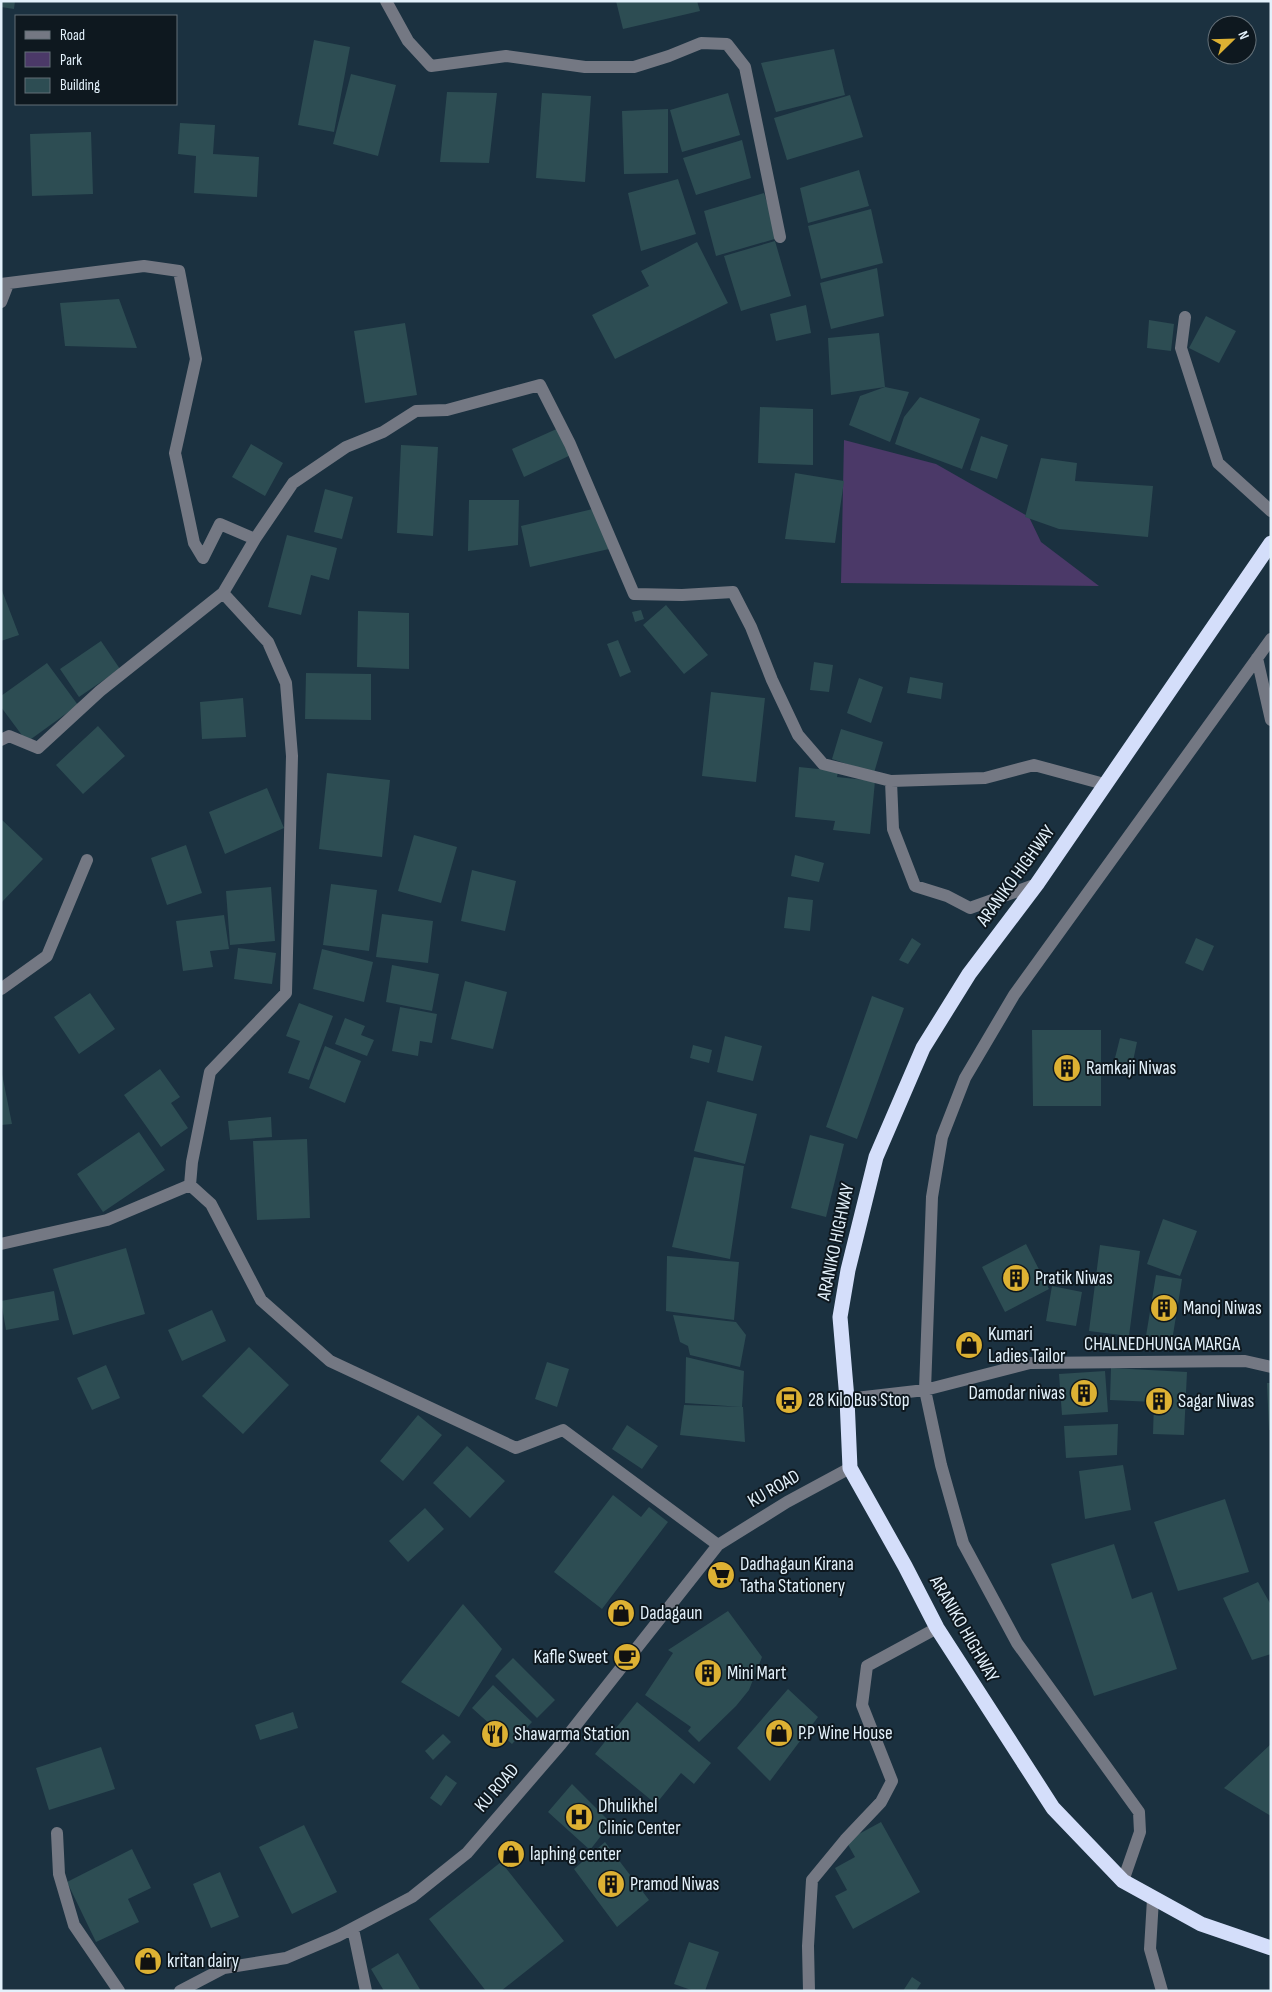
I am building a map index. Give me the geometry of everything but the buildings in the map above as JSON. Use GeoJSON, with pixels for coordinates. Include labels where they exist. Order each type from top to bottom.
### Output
{"type":"FeatureCollection","features":[{"type":"Feature","properties":{"kind":"highway","name":"ARANIKO HIGHWAY"},"geometry":{"type":"LineString","coordinates":[[1271,543],[1037,884],[969,974],[923,1048],[876,1157],[848,1270],[840,1317],[847,1399],[850,1468],[905,1566],[937,1628],[1053,1808],[1123,1881],[1201,1924],[1271,1948]]}},
{"type":"Feature","properties":{"kind":"street"},"geometry":{"type":"LineString","coordinates":[[386,1],[408,41],[432,66],[506,56],[585,68],[634,67],[701,43],[726,44],[745,67],[780,238]]}},
{"type":"Feature","properties":{"kind":"street"},"geometry":{"type":"LineString","coordinates":[[1,302],[5,284],[144,266],[178,271],[196,359],[175,453],[194,543],[203,558],[220,524],[255,539]]}},
{"type":"Feature","properties":{"kind":"street"},"geometry":{"type":"LineString","coordinates":[[1185,317],[1181,348],[1218,463],[1271,510]]}},
{"type":"Feature","properties":{"kind":"street"},"geometry":{"type":"LineString","coordinates":[[1,740],[9,736],[38,748],[100,691],[223,593],[255,539],[293,483],[346,447],[383,432],[416,411],[447,410],[540,385],[570,444],[634,594],[734,592],[798,735],[823,764],[891,781],[985,778],[1034,765],[1104,784]]}},
{"type":"Feature","properties":{"kind":"street"},"geometry":{"type":"LineString","coordinates":[[190,1185],[192,1162],[210,1072],[286,993],[292,756],[286,682],[268,642],[223,593]]}},
{"type":"Feature","properties":{"kind":"street"},"geometry":{"type":"LineString","coordinates":[[1123,1881],[1140,1832],[1139,1812],[1017,1644],[963,1542],[941,1465],[926,1390],[932,1197],[942,1136],[965,1078],[1014,995],[1271,639]]}},
{"type":"Feature","properties":{"kind":"street"},"geometry":{"type":"LineString","coordinates":[[1257,658],[1271,720]]}},
{"type":"Feature","properties":{"kind":"street"},"geometry":{"type":"LineString","coordinates":[[891,781],[893,829],[915,886],[947,896],[970,908],[1037,884]]}},
{"type":"Feature","properties":{"kind":"street"},"geometry":{"type":"LineString","coordinates":[[1,989],[48,956],[87,860]]}},
{"type":"Feature","properties":{"kind":"street"},"geometry":{"type":"LineString","coordinates":[[1,1244],[107,1220],[190,1185]]}},
{"type":"Feature","properties":{"kind":"street"},"geometry":{"type":"LineString","coordinates":[[190,1185],[211,1204],[261,1300],[330,1361],[516,1448],[563,1430],[718,1545]]}},
{"type":"Feature","properties":{"kind":"street","name":"CHALNEDHUNGA MARGA"},"geometry":{"type":"LineString","coordinates":[[847,1399],[926,1390],[1030,1363],[1246,1361],[1271,1367]]}},
{"type":"Feature","properties":{"kind":"street","name":"KU ROAD"},"geometry":{"type":"LineString","coordinates":[[180,1991],[224,1968],[286,1958],[353,1928],[412,1897],[466,1853],[561,1744],[718,1545],[787,1502],[850,1468]]}},
{"type":"Feature","properties":{"kind":"street"},"geometry":{"type":"LineString","coordinates":[[809,1991],[808,1946],[812,1880],[845,1840],[881,1802],[892,1782],[862,1705],[867,1666],[937,1628]]}},
{"type":"Feature","properties":{"kind":"street"},"geometry":{"type":"LineString","coordinates":[[57,1833],[58,1874],[74,1925],[119,1991]]}},
{"type":"Feature","properties":{"kind":"street"},"geometry":{"type":"LineString","coordinates":[[1153,1899],[1150,1949],[1162,1991]]}},
{"type":"Feature","properties":{"kind":"street"},"geometry":{"type":"LineString","coordinates":[[353,1928],[366,1991]]}},
{"type":"Feature","properties":{"kind":"green space"},"geometry":{"type":"Polygon","coordinates":[[[844,440],[936,464],[1029,517],[1041,542],[1099,586],[841,583],[844,440]]]}},
{"type":"Feature","properties":{"kind":"place","name":"Ramkaji Niwas"},"geometry":{"type":"Point","coordinates":[1067,1068]}},
{"type":"Feature","properties":{"kind":"place","name":"Pratik Niwas"},"geometry":{"type":"Point","coordinates":[1016,1278]}},
{"type":"Feature","properties":{"kind":"place","name":"Manoj Niwas"},"geometry":{"type":"Point","coordinates":[1164,1308]}},
{"type":"Feature","properties":{"kind":"place","name":"Kumari Ladies Tailor"},"geometry":{"type":"Point","coordinates":[969,1345]}},
{"type":"Feature","properties":{"kind":"place","name":"Damodar niwas"},"geometry":{"type":"Point","coordinates":[1084,1393]}},
{"type":"Feature","properties":{"kind":"place","name":"28 Kilo Bus Stop"},"geometry":{"type":"Point","coordinates":[789,1400]}},
{"type":"Feature","properties":{"kind":"place","name":"Sagar Niwas"},"geometry":{"type":"Point","coordinates":[1159,1401]}},
{"type":"Feature","properties":{"kind":"place","name":"Dadhagaun Kirana Tatha Stationery"},"geometry":{"type":"Point","coordinates":[721,1575]}},
{"type":"Feature","properties":{"kind":"place","name":"Dadagaun"},"geometry":{"type":"Point","coordinates":[621,1613]}},
{"type":"Feature","properties":{"kind":"place","name":"Kafle Sweet"},"geometry":{"type":"Point","coordinates":[627,1657]}},
{"type":"Feature","properties":{"kind":"place","name":"Mini Mart"},"geometry":{"type":"Point","coordinates":[708,1673]}},
{"type":"Feature","properties":{"kind":"place","name":"P.P Wine House"},"geometry":{"type":"Point","coordinates":[779,1733]}},
{"type":"Feature","properties":{"kind":"place","name":"Shawarma Station"},"geometry":{"type":"Point","coordinates":[495,1734]}},
{"type":"Feature","properties":{"kind":"place","name":"Dhulikhel Clinic Center"},"geometry":{"type":"Point","coordinates":[579,1817]}},
{"type":"Feature","properties":{"kind":"place","name":"laphing center"},"geometry":{"type":"Point","coordinates":[511,1854]}},
{"type":"Feature","properties":{"kind":"place","name":"Pramod Niwas"},"geometry":{"type":"Point","coordinates":[611,1884]}},
{"type":"Feature","properties":{"kind":"place","name":"kritan dairy"},"geometry":{"type":"Point","coordinates":[148,1961]}}]}
